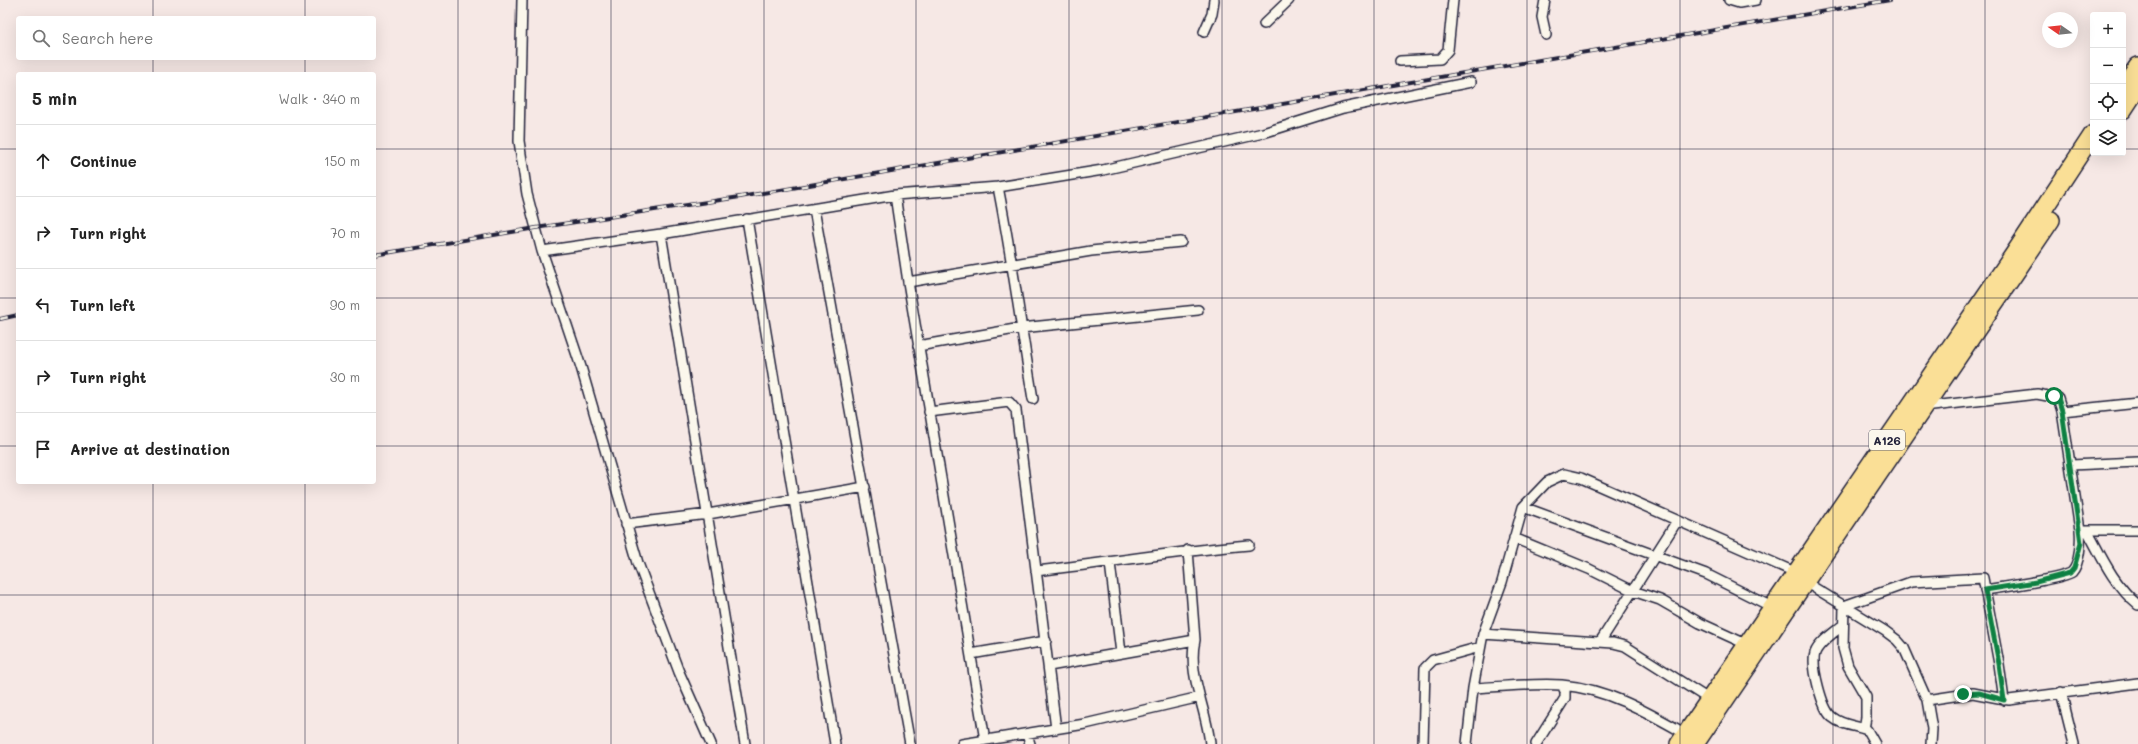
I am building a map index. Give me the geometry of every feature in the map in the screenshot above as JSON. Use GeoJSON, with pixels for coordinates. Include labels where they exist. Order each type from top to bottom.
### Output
{"type":"FeatureCollection","features":[{"type":"Feature","properties":{"kind":"highway"},"geometry":{"type":"LineString","coordinates":[[2126,84],[2138,66]]}},
{"type":"Feature","properties":{"kind":"highway"},"geometry":{"type":"LineString","coordinates":[[2126,105],[2138,87]]}},
{"type":"Feature","properties":{"kind":"highway","name":"A126"},"geometry":{"type":"LineString","coordinates":[[1687,741],[1710,700],[1748,645],[1774,608],[1801,578],[2090,139]]}},
{"type":"Feature","properties":{"kind":"highway","name":"A126"},"geometry":{"type":"LineString","coordinates":[[1687,741],[1801,578],[1924,407],[2027,256],[2092,156]]}},
{"type":"Feature","properties":{"kind":"street"},"geometry":{"type":"LineString","coordinates":[[522,0],[519,141],[527,194],[542,251],[581,367],[638,563],[674,658],[711,744]]}},
{"type":"Feature","properties":{"kind":"street"},"geometry":{"type":"LineString","coordinates":[[1204,32],[1212,14],[1214,0]]}},
{"type":"Feature","properties":{"kind":"street"},"geometry":{"type":"LineString","coordinates":[[1264,24],[1289,0]]}},
{"type":"Feature","properties":{"kind":"street"},"geometry":{"type":"LineString","coordinates":[[1400,61],[1440,59],[1448,50],[1453,0]]}},
{"type":"Feature","properties":{"kind":"street"},"geometry":{"type":"LineString","coordinates":[[1545,0],[1542,17],[1546,35]]}},
{"type":"Feature","properties":{"kind":"street"},"geometry":{"type":"LineString","coordinates":[[1728,0],[1739,3],[1756,0]]}},
{"type":"Feature","properties":{"kind":"street"},"geometry":{"type":"LineString","coordinates":[[542,251],[661,234],[895,195],[998,186],[1103,170],[1263,133],[1343,108],[1471,82]]}},
{"type":"Feature","properties":{"kind":"street"},"geometry":{"type":"LineString","coordinates":[[998,186],[1013,264],[1021,328],[1033,399]]}},
{"type":"Feature","properties":{"kind":"street"},"geometry":{"type":"LineString","coordinates":[[895,195],[918,346],[985,740]]}},
{"type":"Feature","properties":{"kind":"street"},"geometry":{"type":"LineString","coordinates":[[814,208],[910,744]]}},
{"type":"Feature","properties":{"kind":"street"},"geometry":{"type":"LineString","coordinates":[[747,219],[835,744]]}},
{"type":"Feature","properties":{"kind":"street"},"geometry":{"type":"LineString","coordinates":[[661,234],[745,744]]}},
{"type":"Feature","properties":{"kind":"street"},"geometry":{"type":"LineString","coordinates":[[908,282],[1091,251],[1181,242]]}},
{"type":"Feature","properties":{"kind":"street"},"geometry":{"type":"LineString","coordinates":[[918,346],[1021,328],[1198,310]]}},
{"type":"Feature","properties":{"kind":"street"},"geometry":{"type":"LineString","coordinates":[[1924,407],[2037,394],[2058,398],[2062,411],[2070,465],[2084,530],[2112,578],[2125,594],[2138,606]]}},
{"type":"Feature","properties":{"kind":"street"},"geometry":{"type":"LineString","coordinates":[[929,412],[1009,402],[1016,410],[1056,729]]}},
{"type":"Feature","properties":{"kind":"street"},"geometry":{"type":"LineString","coordinates":[[2062,411],[2138,403]]}},
{"type":"Feature","properties":{"kind":"street"},"geometry":{"type":"LineString","coordinates":[[2070,465],[2138,462]]}},
{"type":"Feature","properties":{"kind":"street"},"geometry":{"type":"LineString","coordinates":[[1467,744],[1473,688],[1483,634],[1502,582],[1523,507],[1547,482],[1564,474],[1581,478],[1801,578],[1897,640],[1904,648],[1927,700],[1932,729],[1931,744]]}},
{"type":"Feature","properties":{"kind":"street"},"geometry":{"type":"LineString","coordinates":[[626,524],[708,514],[795,500],[865,486]]}},
{"type":"Feature","properties":{"kind":"street"},"geometry":{"type":"LineString","coordinates":[[1523,507],[1706,574],[1774,608]]}},
{"type":"Feature","properties":{"kind":"street"},"geometry":{"type":"LineString","coordinates":[[1600,642],[1677,521]]}},
{"type":"Feature","properties":{"kind":"street"},"geometry":{"type":"LineString","coordinates":[[2084,530],[2138,530]]}},
{"type":"Feature","properties":{"kind":"street"},"geometry":{"type":"LineString","coordinates":[[1985,590],[2036,582],[2070,573],[2074,568],[2080,552],[2084,530]]}},
{"type":"Feature","properties":{"kind":"street"},"geometry":{"type":"LineString","coordinates":[[1514,538],[1589,569],[1633,591],[1660,600],[1700,623],[1748,645]]}},
{"type":"Feature","properties":{"kind":"street"},"geometry":{"type":"LineString","coordinates":[[1036,571],[1110,563],[1188,550],[1249,545]]}},
{"type":"Feature","properties":{"kind":"street"},"geometry":{"type":"LineString","coordinates":[[1188,550],[1195,640],[1192,653],[1200,697],[1209,728],[1210,744]]}},
{"type":"Feature","properties":{"kind":"street"},"geometry":{"type":"LineString","coordinates":[[1110,563],[1121,653]]}},
{"type":"Feature","properties":{"kind":"street"},"geometry":{"type":"LineString","coordinates":[[1844,606],[1911,582],[1981,576],[1984,580],[2004,700]]}},
{"type":"Feature","properties":{"kind":"street"},"geometry":{"type":"LineString","coordinates":[[1844,606],[1844,656],[1866,697],[1866,718],[1864,729]]}},
{"type":"Feature","properties":{"kind":"street"},"geometry":{"type":"LineString","coordinates":[[1844,625],[1818,648],[1815,653],[1814,666],[1816,677],[1822,699],[1830,715],[1845,725],[1864,729],[1868,732],[1875,744]]}},
{"type":"Feature","properties":{"kind":"street"},"geometry":{"type":"LineString","coordinates":[[1483,634],[1600,642],[1625,646],[1710,700]]}},
{"type":"Feature","properties":{"kind":"street"},"geometry":{"type":"LineString","coordinates":[[1049,666],[1195,640]]}},
{"type":"Feature","properties":{"kind":"street"},"geometry":{"type":"LineString","coordinates":[[971,654],[1046,641]]}},
{"type":"Feature","properties":{"kind":"street"},"geometry":{"type":"LineString","coordinates":[[1423,744],[1425,668],[1433,660],[1480,647]]}},
{"type":"Feature","properties":{"kind":"street"},"geometry":{"type":"LineString","coordinates":[[1927,700],[1973,693],[2004,700],[2138,683]]}},
{"type":"Feature","properties":{"kind":"street"},"geometry":{"type":"LineString","coordinates":[[1473,688],[1562,685],[1604,694],[1635,705],[1687,741]]}},
{"type":"Feature","properties":{"kind":"street"},"geometry":{"type":"LineString","coordinates":[[1536,744],[1565,698],[1565,691],[1562,685]]}},
{"type":"Feature","properties":{"kind":"street"},"geometry":{"type":"LineString","coordinates":[[2061,692],[2074,744]]}},
{"type":"Feature","properties":{"kind":"street"},"geometry":{"type":"LineString","coordinates":[[962,744],[1056,729],[1200,697]]}},
{"type":"Feature","properties":{"kind":"street"},"geometry":{"type":"LineString","coordinates":[[1027,734],[1030,744]]}},
{"type":"Feature","properties":{"kind":"railway"},"geometry":{"type":"LineString","coordinates":[[376,255],[536,228],[740,197],[1890,0]]}},
{"type":"Feature","properties":{"kind":"railway"},"geometry":{"type":"LineString","coordinates":[[0,319],[16,315]]}},
{"type":"Feature","properties":{"kind":"route"},"geometry":{"type":"LineString","coordinates":[[1963,694],[1979,693],[2004,700],[1999,664],[1985,590],[2036,582],[2070,573],[2073,571],[2080,552],[2080,530],[2062,411],[2058,398],[2054,396]]}}]}
